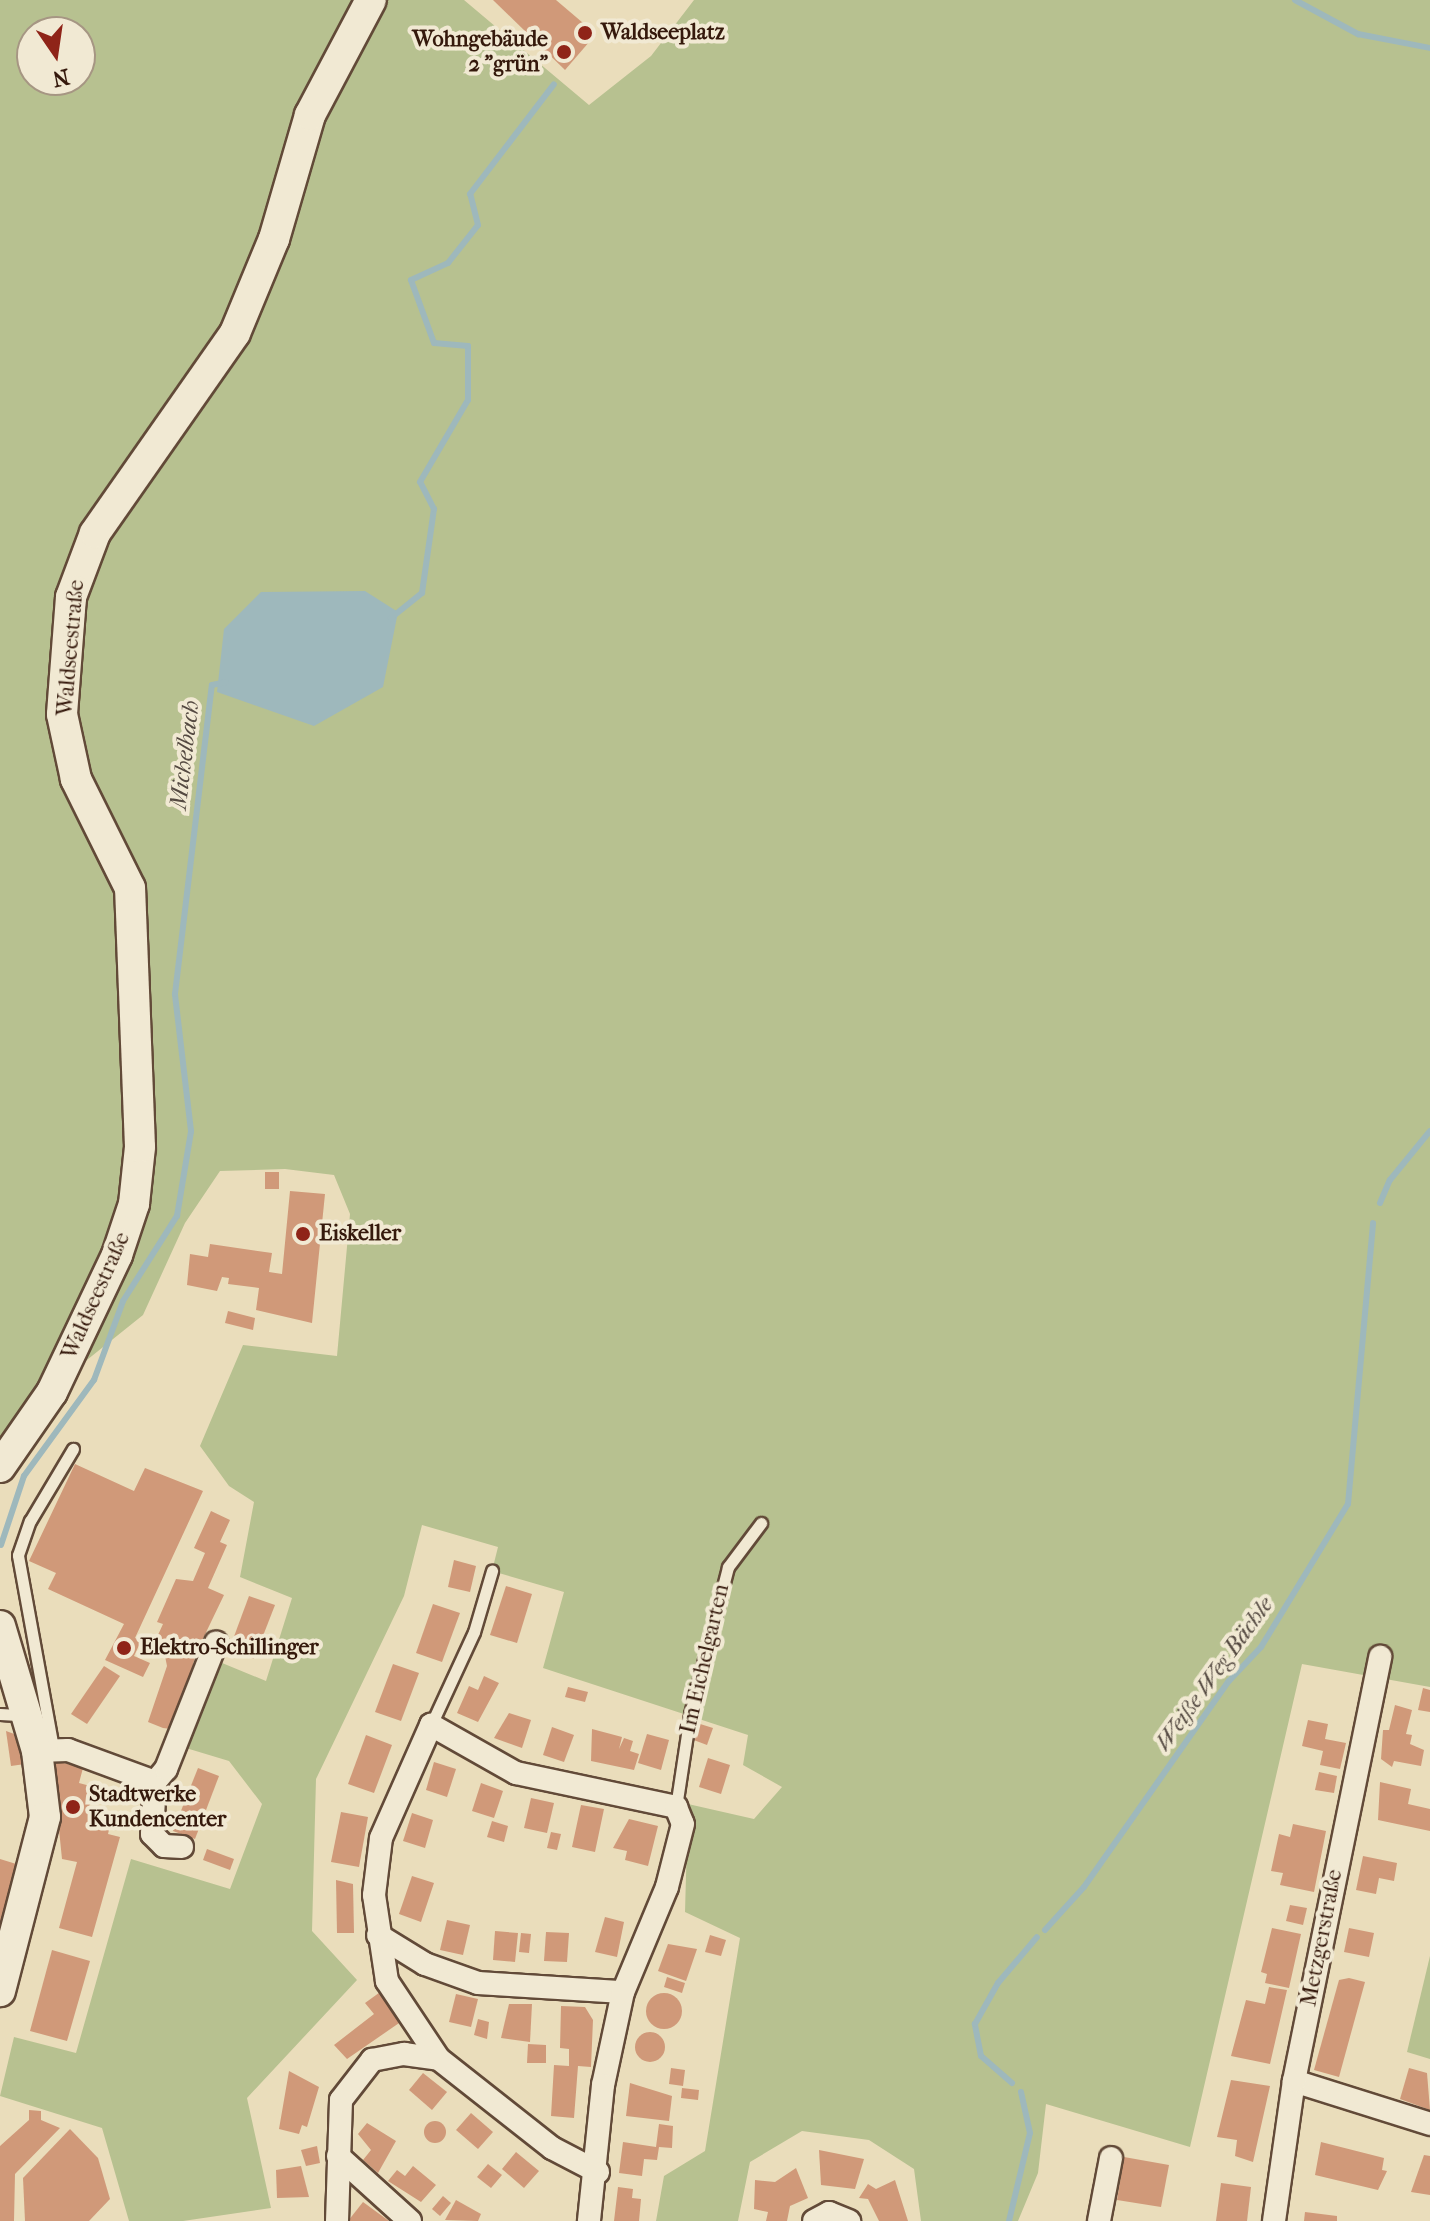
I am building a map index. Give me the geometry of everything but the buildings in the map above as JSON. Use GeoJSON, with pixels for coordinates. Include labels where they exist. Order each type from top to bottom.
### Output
{"type":"FeatureCollection","features":[{"type":"Feature","properties":{"kind":"street","name":"Waldseestraße"},"geometry":{"type":"LineString","coordinates":[[0,1467],[52,1392],[117,1255],[134,1204],[140,1147],[130,888],[76,779],[62,714],[71,597],[95,533],[235,333],[274,239],[310,115],[371,0]]}},
{"type":"Feature","properties":{"kind":"street"},"geometry":{"type":"LineString","coordinates":[[0,1626],[14,1714],[45,1749],[155,1782]]}},
{"type":"Feature","properties":{"kind":"street"},"geometry":{"type":"LineString","coordinates":[[182,1847],[164,1846],[152,1834],[155,1782],[166,1769],[216,1643]]}},
{"type":"Feature","properties":{"kind":"street","name":"Metzgerstraße"},"geometry":{"type":"LineString","coordinates":[[1274,2221],[1294,2081],[1380,1657]]}},
{"type":"Feature","properties":{"kind":"street"},"geometry":{"type":"LineString","coordinates":[[598,2172],[552,2148],[439,2059],[387,1981],[374,1895],[381,1838],[431,1725],[516,1773],[676,1807]]}},
{"type":"Feature","properties":{"kind":"street"},"geometry":{"type":"LineString","coordinates":[[0,1991],[43,1839],[45,1749]]}},
{"type":"Feature","properties":{"kind":"street","name":"Im Eichelgarten"},"geometry":{"type":"LineString","coordinates":[[589,2221],[598,2172],[603,2085],[623,1992],[667,1887],[683,1824],[676,1807]]}},
{"type":"Feature","properties":{"kind":"street"},"geometry":{"type":"LineString","coordinates":[[378,1935],[425,1964],[478,1983],[623,1992]]}},
{"type":"Feature","properties":{"kind":"street"},"geometry":{"type":"LineString","coordinates":[[337,2221],[341,2100],[353,2078],[372,2060],[404,2054],[439,2059]]}},
{"type":"Feature","properties":{"kind":"street"},"geometry":{"type":"LineString","coordinates":[[1294,2081],[1430,2124]]}},
{"type":"Feature","properties":{"kind":"street"},"geometry":{"type":"LineString","coordinates":[[338,2156],[410,2221]]}},
{"type":"Feature","properties":{"kind":"street"},"geometry":{"type":"LineString","coordinates":[[1099,2221],[1111,2158]]}},
{"type":"Feature","properties":{"kind":"street"},"geometry":{"type":"LineString","coordinates":[[814,2221],[829,2213],[849,2221]]}},
{"type":"Feature","properties":{"kind":"lane"},"geometry":{"type":"LineString","coordinates":[[45,1749],[18,1555],[30,1521],[73,1449]]}},
{"type":"Feature","properties":{"kind":"lane","name":"Im Eichelgarten"},"geometry":{"type":"LineString","coordinates":[[676,1807],[690,1714],[728,1567],[761,1523]]}},
{"type":"Feature","properties":{"kind":"lane"},"geometry":{"type":"LineString","coordinates":[[431,1725],[474,1632],[492,1571]]}},
{"type":"Feature","properties":{"kind":"green space"},"geometry":{"type":"Polygon","coordinates":[[[0,0],[464,0],[589,105],[651,56],[694,0],[1430,0],[1430,1687],[1302,1664],[1190,2147],[1046,2104],[1038,2173],[1018,2221],[921,2221],[914,2169],[869,2140],[802,2131],[750,2162],[738,2221],[656,2221],[664,2176],[705,2151],[740,1938],[685,1912],[688,1804],[754,1819],[782,1787],[743,1765],[748,1735],[543,1668],[564,1592],[492,1571],[498,1547],[422,1525],[404,1596],[316,1779],[312,1931],[357,1980],[247,2098],[271,2208],[183,2221],[129,2221],[102,2128],[0,2096],[14,2037],[76,2053],[131,1859],[230,1889],[262,1804],[229,1761],[176,1745],[210,1658],[266,1681],[292,1598],[240,1577],[254,1502],[229,1486],[200,1446],[243,1345],[337,1356],[350,1214],[334,1175],[285,1169],[220,1171],[185,1223],[143,1315],[47,1392],[0,1449],[0,0]]]}},
{"type":"Feature","properties":{"kind":"green space"},"geometry":{"type":"Polygon","coordinates":[[[1430,1956],[1430,2059],[1407,2052],[1430,1956]]]}},
{"type":"Feature","properties":{"kind":"water"},"geometry":{"type":"Polygon","coordinates":[[[365,591],[398,612],[383,687],[314,726],[217,692],[224,629],[261,592],[365,591]]]}},
{"type":"Feature","properties":{"kind":"waterway"},"geometry":{"type":"LineString","coordinates":[[1295,0],[1358,34],[1430,48]]}},
{"type":"Feature","properties":{"kind":"waterway","name":"Michelbach"},"geometry":{"type":"LineString","coordinates":[[391,618],[422,593],[434,509],[420,482],[468,400],[468,346],[434,343],[411,280],[448,263],[478,225],[470,194],[554,84]]}},
{"type":"Feature","properties":{"kind":"waterway","name":"Michelbach"},"geometry":{"type":"LineString","coordinates":[[1,1545],[24,1476],[94,1380],[123,1301],[177,1216],[191,1131],[175,994],[212,685],[226,682]]}},
{"type":"Feature","properties":{"kind":"waterway","name":"Weiße Weg Bächle"},"geometry":{"type":"LineString","coordinates":[[1380,1203],[1390,1180],[1430,1131]]}},
{"type":"Feature","properties":{"kind":"waterway","name":"Weiße Weg Bächle"},"geometry":{"type":"LineString","coordinates":[[1045,1930],[1084,1887],[1229,1681],[1261,1647],[1348,1504],[1373,1223]]}},
{"type":"Feature","properties":{"kind":"waterway","name":"Weiße Weg Bächle"},"geometry":{"type":"LineString","coordinates":[[1012,2083],[981,2056],[975,2024],[998,1983],[1037,1937]]}},
{"type":"Feature","properties":{"kind":"waterway","name":"Weiße Weg Bächle"},"geometry":{"type":"LineString","coordinates":[[1009,2221],[1030,2133],[1021,2092]]}},
{"type":"Feature","properties":{"kind":"place","name":"Waldseeplatz"},"geometry":{"type":"Point","coordinates":[585,33]}},
{"type":"Feature","properties":{"kind":"place","name":"Wohngebäude 2 \"grün\""},"geometry":{"type":"Point","coordinates":[564,52]}},
{"type":"Feature","properties":{"kind":"place","name":"Eiskeller"},"geometry":{"type":"Point","coordinates":[303,1234]}},
{"type":"Feature","properties":{"kind":"place","name":"Elektro-Schillinger"},"geometry":{"type":"Point","coordinates":[124,1648]}},
{"type":"Feature","properties":{"kind":"place","name":"Stadtwerke Kundencenter"},"geometry":{"type":"Point","coordinates":[73,1807]}}]}
